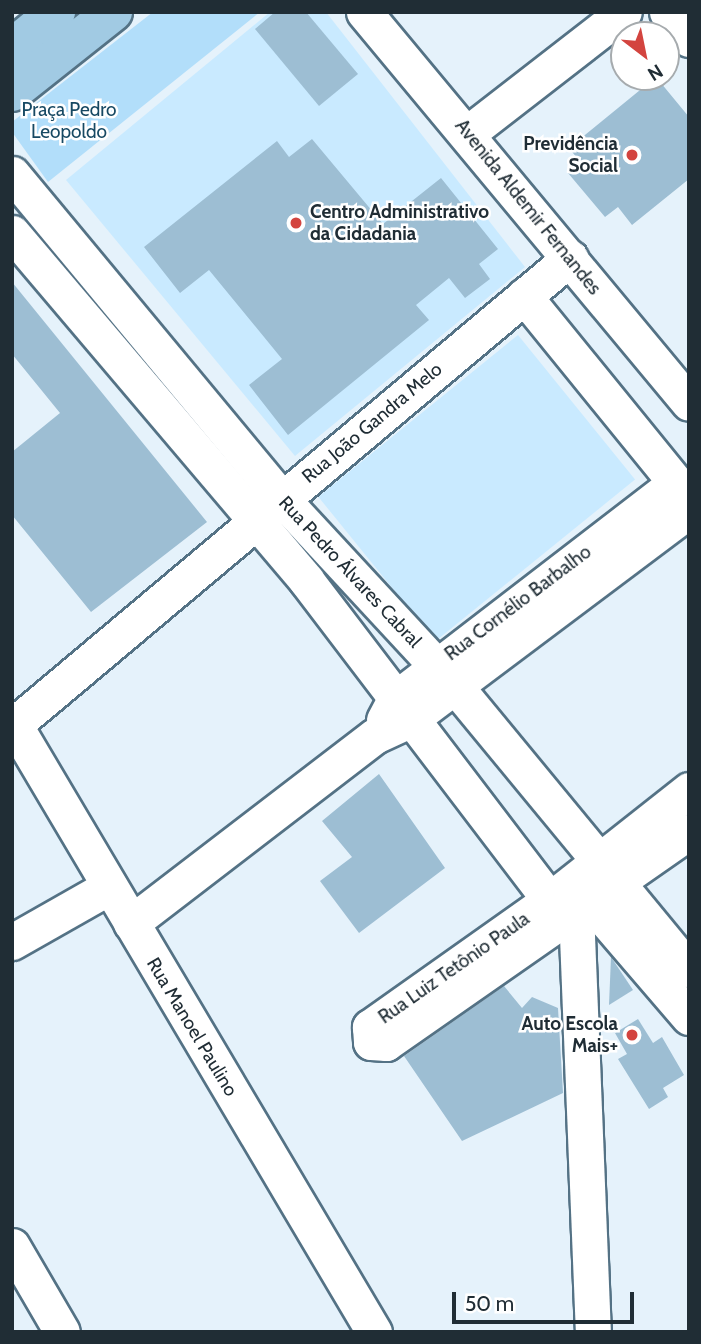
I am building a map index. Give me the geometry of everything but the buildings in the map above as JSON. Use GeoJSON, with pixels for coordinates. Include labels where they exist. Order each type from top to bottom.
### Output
{"type":"FeatureCollection","features":[{"type":"Feature","properties":{"kind":"main road"},"geometry":{"type":"LineString","coordinates":[[12,48],[56,12]]}},
{"type":"Feature","properties":{"kind":"main road"},"geometry":{"type":"LineString","coordinates":[[12,92],[113,12]]}},
{"type":"Feature","properties":{"kind":"street","name":"Avenida Aldemir Fernandes"},"geometry":{"type":"LineString","coordinates":[[364,12],[468,133],[689,403]]}},
{"type":"Feature","properties":{"kind":"street"},"geometry":{"type":"LineString","coordinates":[[468,133],[624,12]]}},
{"type":"Feature","properties":{"kind":"street"},"geometry":{"type":"LineString","coordinates":[[667,12],[689,39]]}},
{"type":"Feature","properties":{"kind":"street","name":"Rua Pedro Álvares Cabral"},"geometry":{"type":"LineString","coordinates":[[12,174],[281,498],[446,676],[585,895],[689,970]]}},
{"type":"Feature","properties":{"kind":"street","name":"Rua Pedro Álvares Cabral"},"geometry":{"type":"LineString","coordinates":[[12,233],[254,520],[403,709],[585,895],[689,1017]]}},
{"type":"Feature","properties":{"kind":"street","name":"Rua João Gandra Melo"},"geometry":{"type":"LineString","coordinates":[[13,722],[569,258]]}},
{"type":"Feature","properties":{"kind":"street"},"geometry":{"type":"LineString","coordinates":[[524,296],[684,498]]}},
{"type":"Feature","properties":{"kind":"street","name":"Rua Cornélio Barbalho"},"geometry":{"type":"LineString","coordinates":[[131,923],[375,736],[403,709],[684,498]]}},
{"type":"Feature","properties":{"kind":"street","name":"Rua Manoel Paulino"},"geometry":{"type":"LineString","coordinates":[[13,722],[373,1332]]}},
{"type":"Feature","properties":{"kind":"street","name":"Rua Luiz Tetônio Paula"},"geometry":{"type":"LineString","coordinates":[[689,790],[585,895],[386,1043],[371,1042],[370,1027],[585,895],[689,832]]}},
{"type":"Feature","properties":{"kind":"street"},"geometry":{"type":"LineString","coordinates":[[12,942],[109,887]]}},
{"type":"Feature","properties":{"kind":"street","name":"Rua Pedro Álvares Cabral"},"geometry":{"type":"LineString","coordinates":[[585,895],[581,963],[593,1332]]}},
{"type":"Feature","properties":{"kind":"street"},"geometry":{"type":"LineString","coordinates":[[12,1246],[62,1332]]}},
{"type":"Feature","properties":{"kind":"shaded area","name":"Centro Administrativo da Cidadania"},"geometry":{"type":"Polygon","coordinates":[[[270,12],[326,12],[525,267],[295,456],[66,180],[270,12]]]}},
{"type":"Feature","properties":{"kind":"shaded area"},"geometry":{"type":"Polygon","coordinates":[[[518,335],[635,480],[435,641],[318,497],[518,335]]]}},
{"type":"Feature","properties":{"kind":"green space","name":"Praça Pedro Leopoldo"},"geometry":{"type":"Polygon","coordinates":[[[153,12],[260,12],[48,182],[12,132],[12,122],[153,12]]]}},
{"type":"Feature","properties":{"kind":"place","name":"Previdência Social"},"geometry":{"type":"Point","coordinates":[632,155]}},
{"type":"Feature","properties":{"kind":"place","name":"Centro Administrativo da Cidadania"},"geometry":{"type":"Point","coordinates":[296,223]}},
{"type":"Feature","properties":{"kind":"place","name":"Auto Escola Mais+"},"geometry":{"type":"Point","coordinates":[632,1035]}}]}
